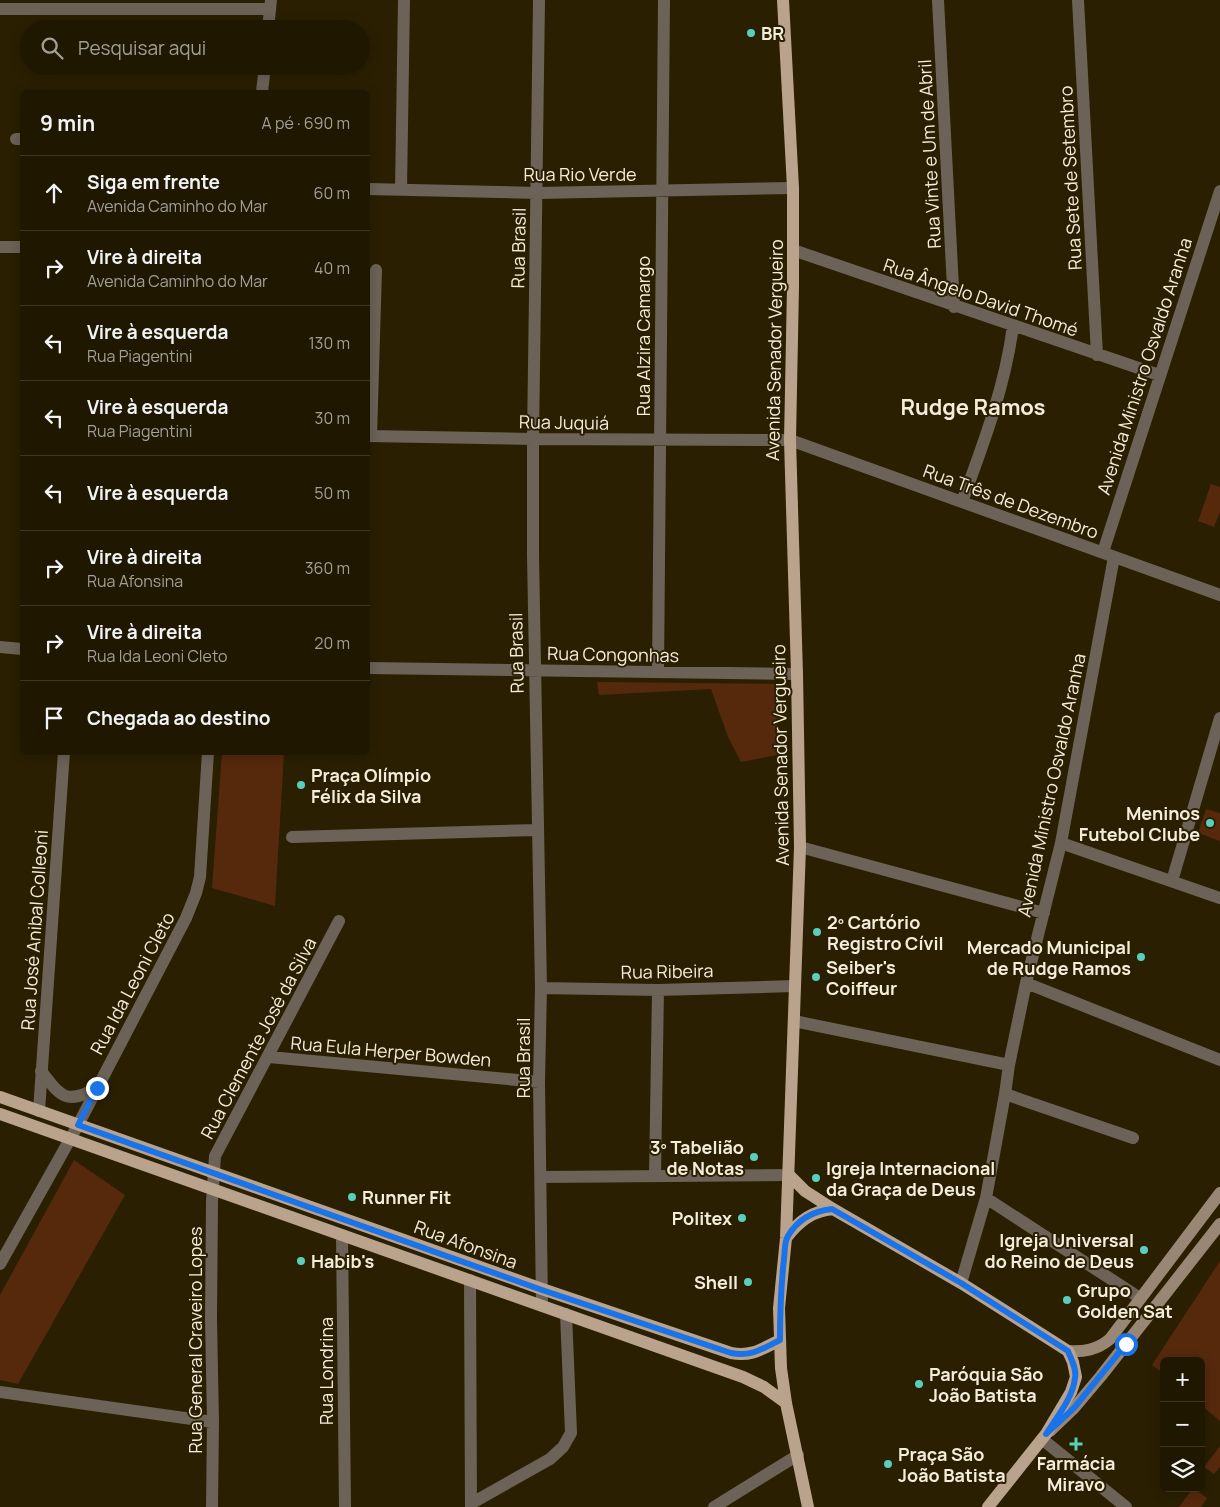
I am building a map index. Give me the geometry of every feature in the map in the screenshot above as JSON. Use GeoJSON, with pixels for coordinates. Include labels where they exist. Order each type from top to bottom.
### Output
{"type":"FeatureCollection","features":[{"type":"Feature","properties":{"kind":"main road","name":"Avenida Senador Vergueiro"},"geometry":{"type":"LineString","coordinates":[[783,0],[792,188],[790,440],[800,847],[789,1175],[780,1308],[780,1340],[781,1368],[786,1403],[808,1507]]}},
{"type":"Feature","properties":{"kind":"main road","name":"Rua Afonsina"},"geometry":{"type":"LineString","coordinates":[[0,1097],[542,1290],[731,1353],[743,1355],[780,1340]]}},
{"type":"Feature","properties":{"kind":"main road","name":"Rua Afonsina"},"geometry":{"type":"LineString","coordinates":[[0,1114],[742,1376],[764,1387],[786,1403]]}},
{"type":"Feature","properties":{"kind":"main road"},"geometry":{"type":"LineString","coordinates":[[789,1175],[805,1191],[832,1209],[961,1283],[1068,1351],[1080,1352],[1102,1346],[1110,1339],[1220,1194]]}},
{"type":"Feature","properties":{"kind":"main road"},"geometry":{"type":"LineString","coordinates":[[786,1238],[794,1228],[811,1214],[821,1210],[832,1209]]}},
{"type":"Feature","properties":{"kind":"main road"},"geometry":{"type":"LineString","coordinates":[[988,1507],[1044,1437],[1074,1408],[1101,1376],[1220,1224]]}},
{"type":"Feature","properties":{"kind":"main road"},"geometry":{"type":"LineString","coordinates":[[1044,1437],[1071,1392],[1076,1377],[1073,1362],[1068,1351]]}},
{"type":"Feature","properties":{"kind":"street"},"geometry":{"type":"LineString","coordinates":[[401,190],[404,0]]}},
{"type":"Feature","properties":{"kind":"street","name":"Rua Brasil"},"geometry":{"type":"LineString","coordinates":[[539,0],[533,439],[542,1306]]}},
{"type":"Feature","properties":{"kind":"street","name":"Rua Alzira Camargo"},"geometry":{"type":"LineString","coordinates":[[658,672],[664,0]]}},
{"type":"Feature","properties":{"kind":"street","name":"Rua Vinte e Um de Abril"},"geometry":{"type":"LineString","coordinates":[[938,0],[954,307]]}},
{"type":"Feature","properties":{"kind":"street","name":"Rua Sete de Setembro"},"geometry":{"type":"LineString","coordinates":[[1078,0],[1097,355]]}},
{"type":"Feature","properties":{"kind":"street"},"geometry":{"type":"LineString","coordinates":[[0,9],[271,5],[269,20]]}},
{"type":"Feature","properties":{"kind":"street"},"geometry":{"type":"LineString","coordinates":[[262,90],[263,75]]}},
{"type":"Feature","properties":{"kind":"street","name":"Rua Rio Verde"},"geometry":{"type":"LineString","coordinates":[[370,189],[537,193],[792,188]]}},
{"type":"Feature","properties":{"kind":"street","name":"Avenida Ministro Osvaldo Aranha"},"geometry":{"type":"LineString","coordinates":[[961,1283],[986,1198],[1005,1094],[1008,1065],[1060,843],[1108,554],[1159,375],[1220,191]]}},
{"type":"Feature","properties":{"kind":"street"},"geometry":{"type":"LineString","coordinates":[[0,247],[20,247]]}},
{"type":"Feature","properties":{"kind":"street","name":"Rua Ângelo David Thomé"},"geometry":{"type":"LineString","coordinates":[[793,250],[954,307],[1159,375]]}},
{"type":"Feature","properties":{"kind":"street"},"geometry":{"type":"LineString","coordinates":[[370,412],[376,270]]}},
{"type":"Feature","properties":{"kind":"street"},"geometry":{"type":"LineString","coordinates":[[962,502],[990,425],[1007,363],[1013,326]]}},
{"type":"Feature","properties":{"kind":"street","name":"Rua Juquiá"},"geometry":{"type":"LineString","coordinates":[[370,436],[790,440]]}},
{"type":"Feature","properties":{"kind":"street","name":"Rua Três de Dezembro"},"geometry":{"type":"LineString","coordinates":[[790,440],[1220,595]]}},
{"type":"Feature","properties":{"kind":"street"},"geometry":{"type":"LineString","coordinates":[[0,647],[20,648]]}},
{"type":"Feature","properties":{"kind":"street","name":"Rua Congonhas"},"geometry":{"type":"LineString","coordinates":[[370,668],[797,674]]}},
{"type":"Feature","properties":{"kind":"street"},"geometry":{"type":"LineString","coordinates":[[1172,881],[1220,718]]}},
{"type":"Feature","properties":{"kind":"street","name":"Rua José Anibal Colleoni"},"geometry":{"type":"LineString","coordinates":[[38,1111],[64,755]]}},
{"type":"Feature","properties":{"kind":"street","name":"Rua Ida Leoni Cleto"},"geometry":{"type":"LineString","coordinates":[[0,1264],[78,1125],[186,918],[200,877],[208,755]]}},
{"type":"Feature","properties":{"kind":"street"},"geometry":{"type":"LineString","coordinates":[[292,837],[537,830]]}},
{"type":"Feature","properties":{"kind":"street"},"geometry":{"type":"LineString","coordinates":[[1060,843],[1220,898]]}},
{"type":"Feature","properties":{"kind":"street"},"geometry":{"type":"LineString","coordinates":[[800,847],[1044,912]]}},
{"type":"Feature","properties":{"kind":"street","name":"Rua Clemente José da Silva"},"geometry":{"type":"LineString","coordinates":[[214,1172],[215,1156],[339,922]]}},
{"type":"Feature","properties":{"kind":"street"},"geometry":{"type":"LineString","coordinates":[[1026,983],[1220,1060]]}},
{"type":"Feature","properties":{"kind":"street","name":"Rua Ribeira"},"geometry":{"type":"LineString","coordinates":[[540,988],[658,990],[794,986]]}},
{"type":"Feature","properties":{"kind":"street"},"geometry":{"type":"LineString","coordinates":[[654,1176],[658,990]]}},
{"type":"Feature","properties":{"kind":"street"},"geometry":{"type":"LineString","coordinates":[[794,1021],[1008,1065]]}},
{"type":"Feature","properties":{"kind":"street","name":"Rua Eula Herper Bowden"},"geometry":{"type":"LineString","coordinates":[[268,1057],[539,1082]]}},
{"type":"Feature","properties":{"kind":"street"},"geometry":{"type":"LineString","coordinates":[[41,1071],[53,1086],[66,1097],[76,1098],[97,1088]]}},
{"type":"Feature","properties":{"kind":"street"},"geometry":{"type":"LineString","coordinates":[[1005,1094],[1133,1138]]}},
{"type":"Feature","properties":{"kind":"street","name":"Rua General Craveiro Lopes"},"geometry":{"type":"LineString","coordinates":[[212,1507],[214,1172]]}},
{"type":"Feature","properties":{"kind":"street"},"geometry":{"type":"LineString","coordinates":[[541,1177],[789,1175]]}},
{"type":"Feature","properties":{"kind":"street"},"geometry":{"type":"LineString","coordinates":[[986,1198],[1140,1298]]}},
{"type":"Feature","properties":{"kind":"street","name":"Rua Londrina"},"geometry":{"type":"LineString","coordinates":[[342,1235],[345,1507]]}},
{"type":"Feature","properties":{"kind":"street"},"geometry":{"type":"LineString","coordinates":[[470,1280],[472,1505]]}},
{"type":"Feature","properties":{"kind":"street"},"geometry":{"type":"LineString","coordinates":[[472,1505],[550,1459],[563,1447],[571,1433],[566,1314]]}},
{"type":"Feature","properties":{"kind":"street"},"geometry":{"type":"LineString","coordinates":[[0,1392],[213,1422]]}},
{"type":"Feature","properties":{"kind":"street"},"geometry":{"type":"LineString","coordinates":[[1044,1437],[1126,1507]]}},
{"type":"Feature","properties":{"kind":"street"},"geometry":{"type":"LineString","coordinates":[[714,1507],[798,1455]]}},
{"type":"Feature","properties":{"kind":"shaded area"},"geometry":{"type":"Polygon","coordinates":[[[1211,484],[1220,487],[1220,512],[1214,527],[1198,521],[1211,484]]]}},
{"type":"Feature","properties":{"kind":"shaded area"},"geometry":{"type":"Polygon","coordinates":[[[597,682],[778,684],[777,755],[741,762],[728,737],[711,689],[599,695],[597,682]]]}},
{"type":"Feature","properties":{"kind":"shaded area"},"geometry":{"type":"Polygon","coordinates":[[[222,755],[284,755],[275,906],[212,888],[222,755]]]}},
{"type":"Feature","properties":{"kind":"shaded area","name":"Meninos Futebol Clube"},"geometry":{"type":"Polygon","coordinates":[[[1206,809],[1220,813],[1220,841],[1198,833],[1206,809]]]}},
{"type":"Feature","properties":{"kind":"shaded area"},"geometry":{"type":"Polygon","coordinates":[[[74,1160],[125,1195],[18,1384],[0,1380],[0,1295],[74,1160]]]}},
{"type":"Feature","properties":{"kind":"shaded area"},"geometry":{"type":"Polygon","coordinates":[[[1220,1261],[1220,1421],[1205,1408],[1205,1357],[1160,1357],[1160,1371],[1152,1365],[1220,1261]]]}},
{"type":"Feature","properties":{"kind":"shaded area"},"geometry":{"type":"Polygon","coordinates":[[[1220,1446],[1220,1467],[1214,1474],[1205,1466],[1220,1446]]]}},
{"type":"Feature","properties":{"kind":"shaded area"},"geometry":{"type":"Polygon","coordinates":[[[1190,1492],[1199,1492],[1207,1498],[1201,1507],[1179,1507],[1190,1492]]]}},
{"type":"Feature","properties":{"kind":"place","name":"BR"},"geometry":{"type":"Point","coordinates":[751,33]}},
{"type":"Feature","properties":{"kind":"place","name":"Praça Olímpio Félix da Silva"},"geometry":{"type":"Point","coordinates":[301,785]}},
{"type":"Feature","properties":{"kind":"place","name":"Meninos Futebol Clube"},"geometry":{"type":"Point","coordinates":[1210,823]}},
{"type":"Feature","properties":{"kind":"place","name":"2º Cartório Registro Cívil"},"geometry":{"type":"Point","coordinates":[817,932]}},
{"type":"Feature","properties":{"kind":"place","name":"Mercado Municipal de Rudge Ramos"},"geometry":{"type":"Point","coordinates":[1141,957]}},
{"type":"Feature","properties":{"kind":"place","name":"Seiber's Coiffeur"},"geometry":{"type":"Point","coordinates":[816,977]}},
{"type":"Feature","properties":{"kind":"place","name":"3º Tabelião de Notas"},"geometry":{"type":"Point","coordinates":[754,1157]}},
{"type":"Feature","properties":{"kind":"place","name":"Igreja Internacional da Graça de Deus"},"geometry":{"type":"Point","coordinates":[816,1178]}},
{"type":"Feature","properties":{"kind":"place","name":"Runner Fit"},"geometry":{"type":"Point","coordinates":[352,1197]}},
{"type":"Feature","properties":{"kind":"place","name":"Politex"},"geometry":{"type":"Point","coordinates":[742,1218]}},
{"type":"Feature","properties":{"kind":"place","name":"Igreja Universal do Reino de Deus"},"geometry":{"type":"Point","coordinates":[1144,1250]}},
{"type":"Feature","properties":{"kind":"place","name":"Habib's"},"geometry":{"type":"Point","coordinates":[301,1261]}},
{"type":"Feature","properties":{"kind":"place","name":"Shell"},"geometry":{"type":"Point","coordinates":[748,1282]}},
{"type":"Feature","properties":{"kind":"place","name":"Grupo Golden Sat"},"geometry":{"type":"Point","coordinates":[1067,1300]}},
{"type":"Feature","properties":{"kind":"place","name":"Paróquia São João Batista"},"geometry":{"type":"Point","coordinates":[919,1384]}},
{"type":"Feature","properties":{"kind":"place","name":"Farmácia Miravo"},"geometry":{"type":"Point","coordinates":[1076,1444]}},
{"type":"Feature","properties":{"kind":"place","name":"Praça São João Batista"},"geometry":{"type":"Point","coordinates":[888,1464]}},
{"type":"Feature","properties":{"kind":"district","name":"Rudge Ramos"},"geometry":{"type":"Point","coordinates":[973,407]}},
{"type":"Feature","properties":{"kind":"route"},"geometry":{"type":"LineString","coordinates":[[97,1088],[78,1125],[542,1290],[731,1353],[743,1355],[780,1340],[780,1308],[786,1238],[802,1220],[811,1214],[821,1210],[832,1209],[961,1283],[1068,1351],[1073,1362],[1076,1377],[1071,1392],[1046,1434],[1074,1408],[1126,1344]]}}]}
